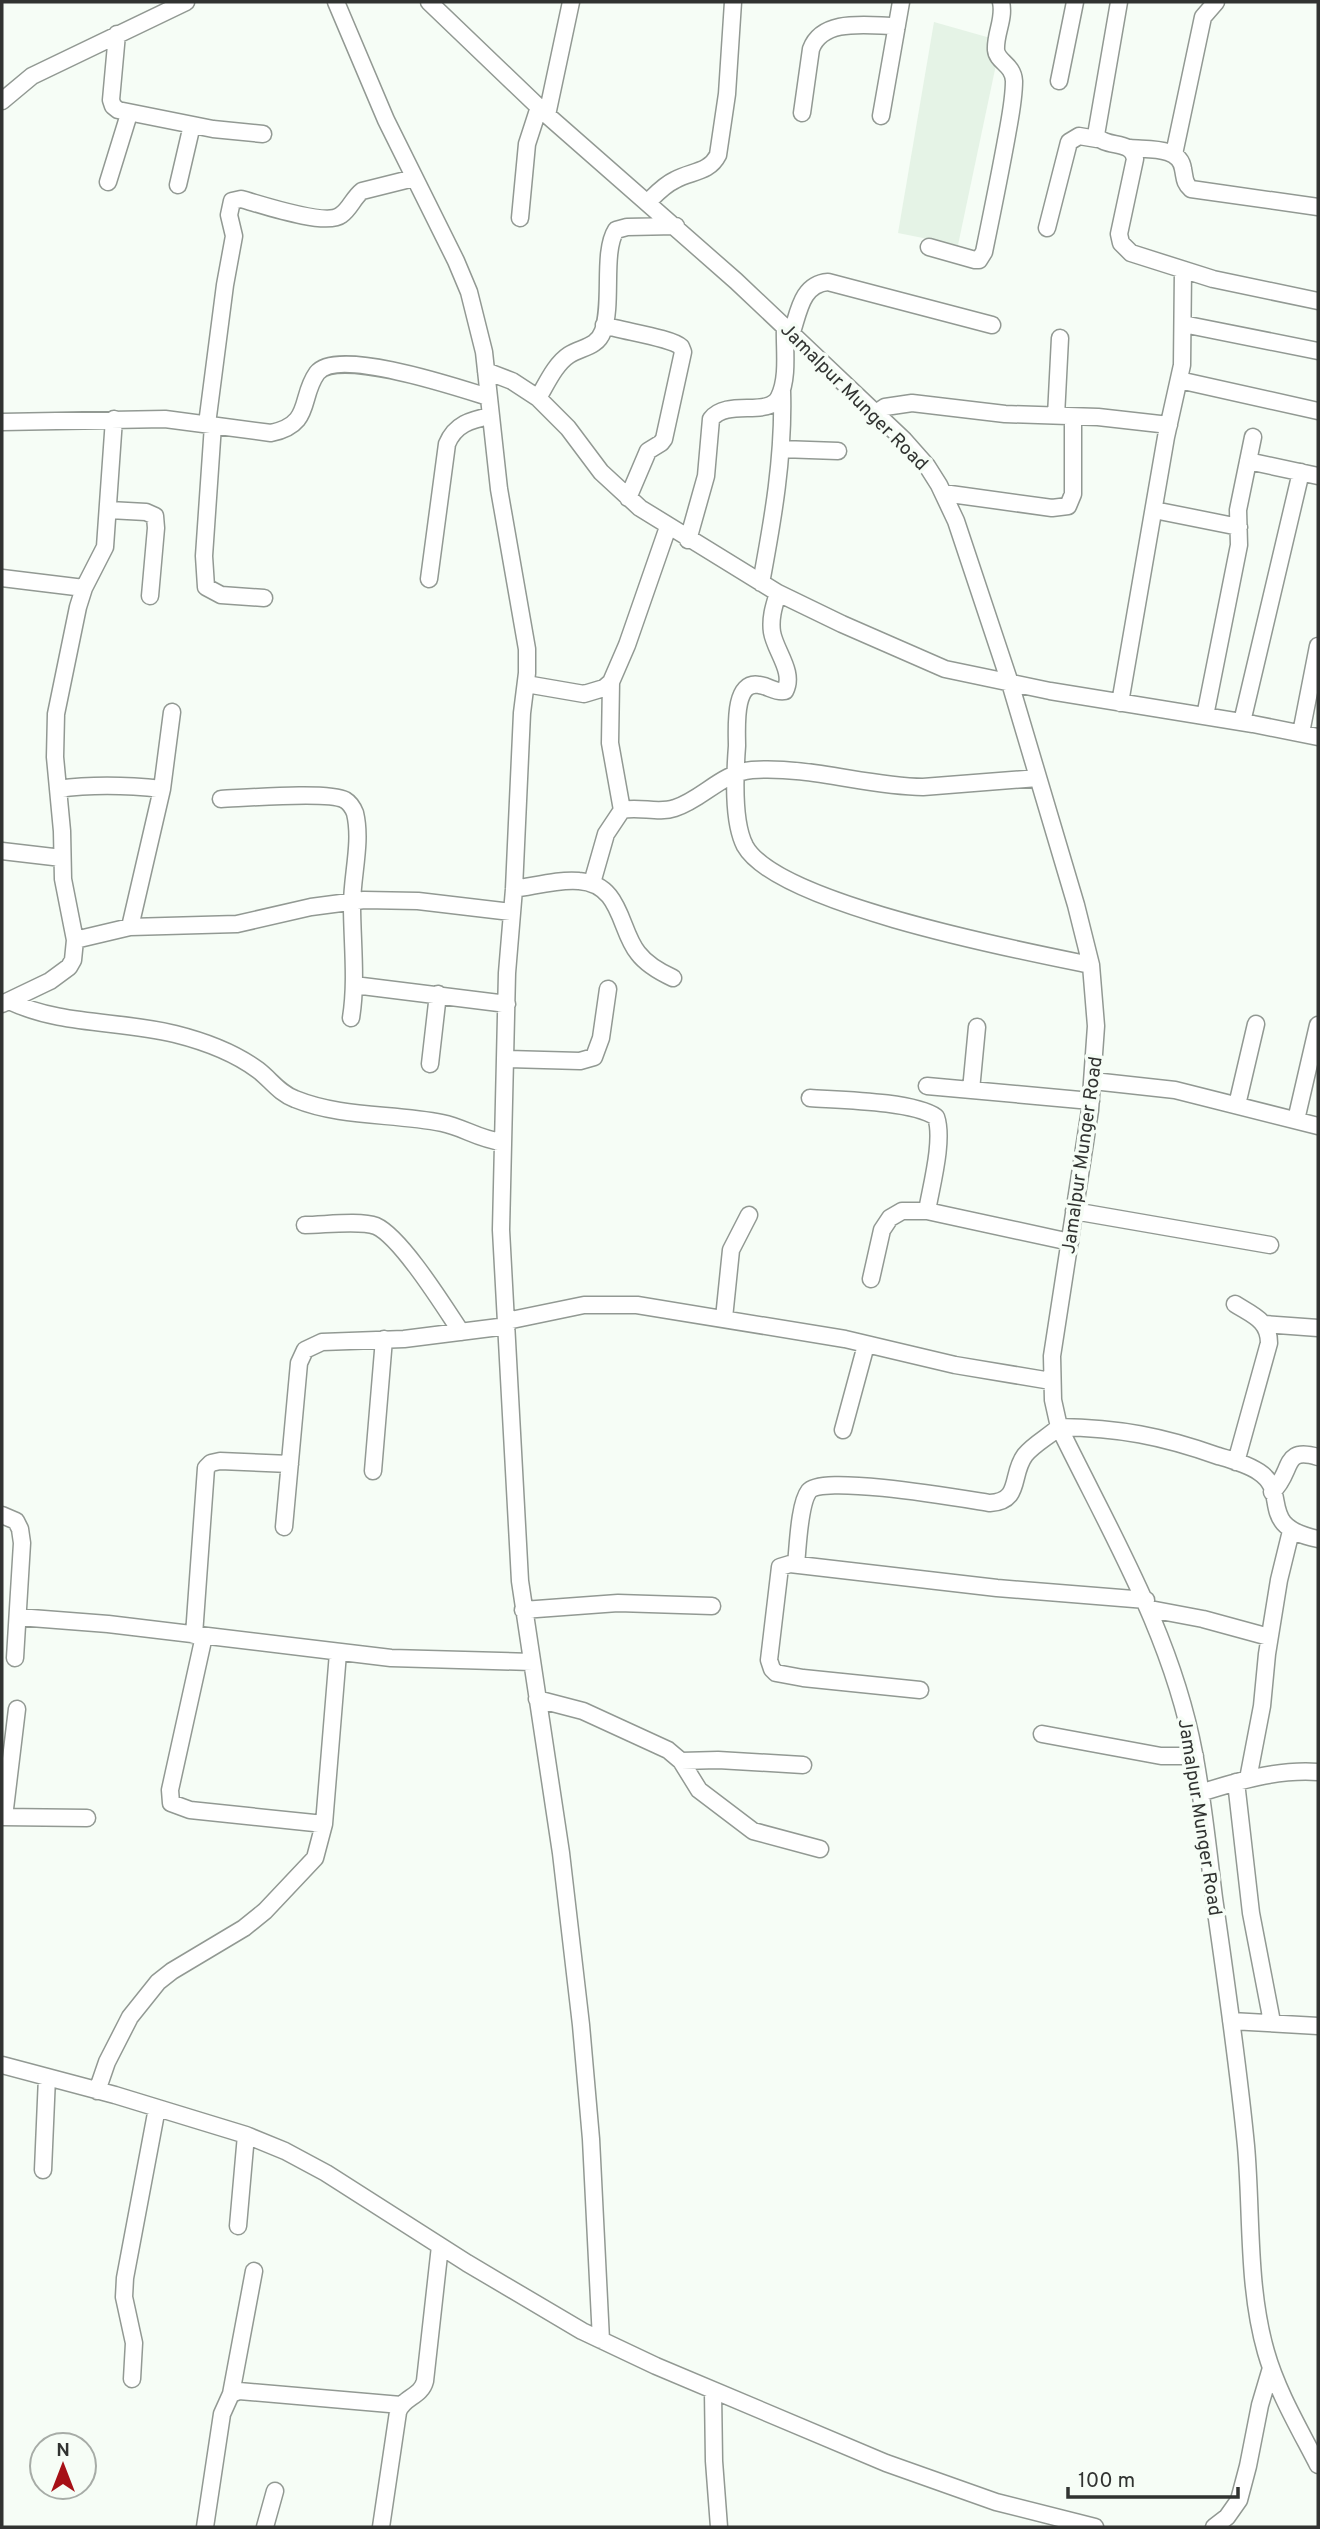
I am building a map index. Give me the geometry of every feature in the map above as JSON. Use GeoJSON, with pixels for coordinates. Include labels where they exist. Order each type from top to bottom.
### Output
{"type":"FeatureCollection","features":[{"type":"Feature","properties":{"kind":"street"},"geometry":{"type":"LineString","coordinates":[[2,101],[32,76],[187,2]]}},
{"type":"Feature","properties":{"kind":"street"},"geometry":{"type":"LineString","coordinates":[[336,2],[386,120],[465,283],[480,333],[508,550],[527,649],[507,1004],[501,1230],[515,1517],[523,1610],[561,1853],[581,2025],[591,2139],[601,2340]]}},
{"type":"Feature","properties":{"kind":"street","name":"Jamalpur Munger Road"},"geometry":{"type":"LineString","coordinates":[[429,2],[543,111],[676,226],[876,413],[927,466],[956,521],[1010,683],[1076,905],[1091,965],[1096,1026],[1093,1081],[1055,1330],[1051,1381],[1059,1427],[1148,1604],[1176,1680],[1195,1756],[1246,2147],[1256,2297],[1261,2330],[1271,2368],[1318,2465]]}},
{"type":"Feature","properties":{"kind":"street"},"geometry":{"type":"LineString","coordinates":[[520,218],[527,144],[543,111],[570,2]]}},
{"type":"Feature","properties":{"kind":"street"},"geometry":{"type":"LineString","coordinates":[[648,202],[676,178],[707,168],[714,163],[718,155],[727,94],[733,2]]}},
{"type":"Feature","properties":{"kind":"street"},"geometry":{"type":"LineString","coordinates":[[881,116],[901,2]]}},
{"type":"Feature","properties":{"kind":"street"},"geometry":{"type":"LineString","coordinates":[[929,247],[975,260],[979,260],[984,252],[1001,172],[1013,89],[1011,70],[996,51],[1002,18],[1001,2]]}},
{"type":"Feature","properties":{"kind":"street"},"geometry":{"type":"LineString","coordinates":[[1059,81],[1075,2]]}},
{"type":"Feature","properties":{"kind":"street"},"geometry":{"type":"LineString","coordinates":[[1097,139],[1119,2]]}},
{"type":"Feature","properties":{"kind":"street"},"geometry":{"type":"LineString","coordinates":[[1174,154],[1203,17],[1216,2]]}},
{"type":"Feature","properties":{"kind":"street"},"geometry":{"type":"LineString","coordinates":[[802,113],[811,49],[822,32],[855,26],[897,26]]}},
{"type":"Feature","properties":{"kind":"street"},"geometry":{"type":"LineString","coordinates":[[117,34],[111,100],[113,106],[129,114],[263,134]]}},
{"type":"Feature","properties":{"kind":"street"},"geometry":{"type":"LineString","coordinates":[[108,182],[129,114]]}},
{"type":"Feature","properties":{"kind":"street"},"geometry":{"type":"LineString","coordinates":[[178,184],[192,125]]}},
{"type":"Feature","properties":{"kind":"street"},"geometry":{"type":"LineString","coordinates":[[1047,228],[1069,142],[1079,136],[1130,148],[1174,154],[1181,161],[1186,184],[1191,189],[1318,208]]}},
{"type":"Feature","properties":{"kind":"street"},"geometry":{"type":"LineString","coordinates":[[1130,148],[1135,159],[1119,234],[1121,243],[1131,253],[1247,287],[1318,301]]}},
{"type":"Feature","properties":{"kind":"street"},"geometry":{"type":"LineString","coordinates":[[264,598],[221,595],[206,587],[204,556],[210,425],[225,285],[234,236],[229,215],[232,201],[241,199],[313,217],[334,219],[341,216],[355,196],[362,191],[414,178]]}},
{"type":"Feature","properties":{"kind":"street"},"geometry":{"type":"LineString","coordinates":[[538,398],[569,354],[597,341],[604,325],[613,234],[620,228],[627,227],[676,226]]}},
{"type":"Feature","properties":{"kind":"street"},"geometry":{"type":"LineString","coordinates":[[1120,703],[1179,380],[1183,270]]}},
{"type":"Feature","properties":{"kind":"street"},"geometry":{"type":"LineString","coordinates":[[761,583],[773,521],[781,449],[782,389],[789,329],[811,286],[828,282],[992,325]]}},
{"type":"Feature","properties":{"kind":"street"},"geometry":{"type":"LineString","coordinates":[[1183,324],[1318,351]]}},
{"type":"Feature","properties":{"kind":"street"},"geometry":{"type":"LineString","coordinates":[[604,325],[624,332],[672,341],[681,347],[682,352],[664,439],[648,451],[628,498]]}},
{"type":"Feature","properties":{"kind":"street"},"geometry":{"type":"LineString","coordinates":[[1056,416],[1060,338]]}},
{"type":"Feature","properties":{"kind":"street"},"geometry":{"type":"LineString","coordinates":[[2,422],[165,419],[259,433],[281,431],[300,417],[318,372],[325,366],[333,365],[370,366],[440,382],[488,397]]}},
{"type":"Feature","properties":{"kind":"street"},"geometry":{"type":"LineString","coordinates":[[486,371],[512,381],[538,398],[568,429],[601,472],[628,498],[668,527],[778,593],[944,669],[1318,737]]}},
{"type":"Feature","properties":{"kind":"street"},"geometry":{"type":"LineString","coordinates":[[1179,380],[1318,411]]}},
{"type":"Feature","properties":{"kind":"street"},"geometry":{"type":"LineString","coordinates":[[688,540],[706,476],[711,419],[722,410],[773,405],[782,389]]}},
{"type":"Feature","properties":{"kind":"street"},"geometry":{"type":"LineString","coordinates":[[876,413],[899,404],[912,403],[984,412],[1169,425]]}},
{"type":"Feature","properties":{"kind":"street"},"geometry":{"type":"LineString","coordinates":[[429,579],[447,444],[455,430],[463,424],[490,416]]}},
{"type":"Feature","properties":{"kind":"street"},"geometry":{"type":"LineString","coordinates":[[943,493],[1052,508],[1068,506],[1073,494],[1073,417]]}},
{"type":"Feature","properties":{"kind":"street"},"geometry":{"type":"LineString","coordinates":[[6,1003],[50,981],[69,967],[75,951],[65,897],[55,757],[56,714],[78,607],[84,588],[105,547],[114,419]]}},
{"type":"Feature","properties":{"kind":"street"},"geometry":{"type":"LineString","coordinates":[[1205,716],[1240,545],[1238,509],[1253,437]]}},
{"type":"Feature","properties":{"kind":"street"},"geometry":{"type":"LineString","coordinates":[[781,449],[838,451]]}},
{"type":"Feature","properties":{"kind":"street"},"geometry":{"type":"LineString","coordinates":[[1248,461],[1318,476]]}},
{"type":"Feature","properties":{"kind":"street"},"geometry":{"type":"LineString","coordinates":[[1242,722],[1301,472]]}},
{"type":"Feature","properties":{"kind":"street"},"geometry":{"type":"LineString","coordinates":[[109,510],[146,512],[155,516],[150,596]]}},
{"type":"Feature","properties":{"kind":"street"},"geometry":{"type":"LineString","coordinates":[[1154,510],[1239,527]]}},
{"type":"Feature","properties":{"kind":"street"},"geometry":{"type":"LineString","coordinates":[[622,810],[610,743],[611,682],[632,633],[668,527]]}},
{"type":"Feature","properties":{"kind":"street"},"geometry":{"type":"LineString","coordinates":[[2,578],[84,588]]}},
{"type":"Feature","properties":{"kind":"street"},"geometry":{"type":"LineString","coordinates":[[778,593],[772,611],[772,630],[786,671],[787,687],[785,691],[779,692],[758,684],[745,688],[738,709],[738,818],[740,834],[746,847],[764,867],[809,891],[870,911],[1010,949],[1091,965]]}},
{"type":"Feature","properties":{"kind":"street"},"geometry":{"type":"LineString","coordinates":[[1301,733],[1318,646]]}},
{"type":"Feature","properties":{"kind":"street"},"geometry":{"type":"LineString","coordinates":[[526,684],[584,694],[604,688],[611,682]]}},
{"type":"Feature","properties":{"kind":"street"},"geometry":{"type":"LineString","coordinates":[[130,927],[162,789],[172,712]]}},
{"type":"Feature","properties":{"kind":"street"},"geometry":{"type":"LineString","coordinates":[[592,883],[606,834],[622,810],[673,809],[736,773],[808,772],[923,787],[1038,778]]}},
{"type":"Feature","properties":{"kind":"street"},"geometry":{"type":"LineString","coordinates":[[58,789],[95,784],[162,789]]}},
{"type":"Feature","properties":{"kind":"street"},"geometry":{"type":"LineString","coordinates":[[222,799],[304,796],[348,801],[355,813],[356,826],[352,901],[354,985],[351,1018]]}},
{"type":"Feature","properties":{"kind":"street"},"geometry":{"type":"LineString","coordinates":[[2,851],[62,858]]}},
{"type":"Feature","properties":{"kind":"street"},"geometry":{"type":"LineString","coordinates":[[514,889],[578,880],[592,883],[614,902],[638,955],[661,973],[673,978]]}},
{"type":"Feature","properties":{"kind":"street"},"geometry":{"type":"LineString","coordinates":[[75,940],[130,927],[237,924],[311,907],[352,901],[418,901],[512,912]]}},
{"type":"Feature","properties":{"kind":"street"},"geometry":{"type":"LineString","coordinates":[[354,985],[507,1004]]}},
{"type":"Feature","properties":{"kind":"street"},"geometry":{"type":"LineString","coordinates":[[506,1059],[580,1061],[594,1057],[601,1038],[608,989]]}},
{"type":"Feature","properties":{"kind":"street"},"geometry":{"type":"LineString","coordinates":[[430,1064],[438,994]]}},
{"type":"Feature","properties":{"kind":"street"},"geometry":{"type":"LineString","coordinates":[[6,1003],[44,1015],[176,1034],[220,1049],[245,1062],[260,1071],[281,1093],[313,1106],[446,1124],[478,1137],[502,1142]]}},
{"type":"Feature","properties":{"kind":"street"},"geometry":{"type":"LineString","coordinates":[[1237,1105],[1256,1024]]}},
{"type":"Feature","properties":{"kind":"street"},"geometry":{"type":"LineString","coordinates":[[1296,1120],[1318,1025]]}},
{"type":"Feature","properties":{"kind":"street"},"geometry":{"type":"LineString","coordinates":[[971,1090],[977,1027]]}},
{"type":"Feature","properties":{"kind":"street"},"geometry":{"type":"LineString","coordinates":[[1093,1081],[1175,1090],[1318,1126]]}},
{"type":"Feature","properties":{"kind":"street"},"geometry":{"type":"LineString","coordinates":[[927,1086],[1091,1101]]}},
{"type":"Feature","properties":{"kind":"street"},"geometry":{"type":"LineString","coordinates":[[810,1098],[903,1107],[921,1110],[936,1117],[939,1125],[938,1140],[927,1211]]}},
{"type":"Feature","properties":{"kind":"street"},"geometry":{"type":"LineString","coordinates":[[871,1279],[881,1230],[890,1218],[902,1211],[927,1211],[1070,1242]]}},
{"type":"Feature","properties":{"kind":"street"},"geometry":{"type":"LineString","coordinates":[[1074,1211],[1270,1245]]}},
{"type":"Feature","properties":{"kind":"street"},"geometry":{"type":"LineString","coordinates":[[724,1318],[732,1250],[749,1215]]}},
{"type":"Feature","properties":{"kind":"street"},"geometry":{"type":"LineString","coordinates":[[306,1225],[363,1224],[375,1226],[384,1232],[414,1265],[461,1332]]}},
{"type":"Feature","properties":{"kind":"street"},"geometry":{"type":"LineString","coordinates":[[284,1527],[301,1356],[314,1344],[322,1342],[461,1332],[584,1305],[610,1304],[671,1309],[724,1318],[955,1365],[1051,1381]]}},
{"type":"Feature","properties":{"kind":"street"},"geometry":{"type":"LineString","coordinates":[[1235,1304],[1264,1324],[1269,1332],[1269,1343],[1236,1462]]}},
{"type":"Feature","properties":{"kind":"street"},"geometry":{"type":"LineString","coordinates":[[1264,1324],[1318,1328]]}},
{"type":"Feature","properties":{"kind":"street"},"geometry":{"type":"LineString","coordinates":[[373,1471],[384,1339]]}},
{"type":"Feature","properties":{"kind":"street"},"geometry":{"type":"LineString","coordinates":[[843,1430],[866,1345]]}},
{"type":"Feature","properties":{"kind":"street"},"geometry":{"type":"LineString","coordinates":[[796,1564],[804,1504],[807,1493],[817,1485],[921,1492],[990,1503],[1000,1502],[1006,1500],[1011,1493],[1024,1457],[1059,1427],[1112,1429],[1140,1434],[1182,1443],[1236,1462],[1259,1472],[1269,1481],[1280,1517],[1291,1531],[1318,1539]]}},
{"type":"Feature","properties":{"kind":"street"},"geometry":{"type":"LineString","coordinates":[[1272,1492],[1283,1481],[1294,1455],[1318,1457]]}},
{"type":"Feature","properties":{"kind":"street"},"geometry":{"type":"LineString","coordinates":[[290,1464],[220,1461],[211,1463],[206,1468],[199,1635],[170,1790],[171,1803],[190,1811],[324,1824]]}},
{"type":"Feature","properties":{"kind":"street"},"geometry":{"type":"LineString","coordinates":[[2,1515],[16,1521],[20,1529],[22,1555],[15,1658]]}},
{"type":"Feature","properties":{"kind":"street"},"geometry":{"type":"LineString","coordinates":[[1272,2022],[1251,1913],[1242,1781],[1262,1706],[1269,1637],[1291,1531]]}},
{"type":"Feature","properties":{"kind":"street"},"geometry":{"type":"LineString","coordinates":[[920,1690],[803,1678],[772,1670],[769,1660],[778,1572],[784,1564],[1148,1604],[1269,1637]]}},
{"type":"Feature","properties":{"kind":"street"},"geometry":{"type":"LineString","coordinates":[[523,1610],[618,1603],[712,1606]]}},
{"type":"Feature","properties":{"kind":"street"},"geometry":{"type":"LineString","coordinates":[[18,1617],[108,1624],[338,1653],[532,1662]]}},
{"type":"Feature","properties":{"kind":"street"},"geometry":{"type":"LineString","coordinates":[[97,2091],[118,2040],[144,1998],[172,1971],[216,1947],[265,1911],[315,1858],[324,1824],[338,1653]]}},
{"type":"Feature","properties":{"kind":"street"},"geometry":{"type":"LineString","coordinates":[[537,1699],[583,1711],[668,1750],[681,1761],[699,1790],[752,1831],[820,1849]]}},
{"type":"Feature","properties":{"kind":"street"},"geometry":{"type":"LineString","coordinates":[[17,1709],[3,1817],[87,1818]]}},
{"type":"Feature","properties":{"kind":"street"},"geometry":{"type":"LineString","coordinates":[[1041,1734],[1161,1756],[1195,1756]]}},
{"type":"Feature","properties":{"kind":"street"},"geometry":{"type":"LineString","coordinates":[[681,1761],[718,1760],[803,1765]]}},
{"type":"Feature","properties":{"kind":"street"},"geometry":{"type":"LineString","coordinates":[[1200,1793],[1242,1781],[1302,1771],[1318,1772]]}},
{"type":"Feature","properties":{"kind":"street"},"geometry":{"type":"LineString","coordinates":[[1231,2021],[1318,2026]]}},
{"type":"Feature","properties":{"kind":"street"},"geometry":{"type":"LineString","coordinates":[[2,2065],[246,2135],[285,2151],[326,2173],[542,2308],[601,2340],[713,2392],[886,2463],[959,2489],[996,2502],[1095,2527]]}},
{"type":"Feature","properties":{"kind":"street"},"geometry":{"type":"LineString","coordinates":[[43,2170],[47,2077]]}},
{"type":"Feature","properties":{"kind":"street"},"geometry":{"type":"LineString","coordinates":[[132,2379],[134,2343],[124,2297],[125,2278],[157,2108]]}},
{"type":"Feature","properties":{"kind":"street"},"geometry":{"type":"LineString","coordinates":[[238,2226],[246,2135]]}},
{"type":"Feature","properties":{"kind":"street"},"geometry":{"type":"LineString","coordinates":[[231,2394],[239,2391],[401,2405],[418,2394],[425,2381],[440,2246]]}},
{"type":"Feature","properties":{"kind":"street"},"geometry":{"type":"LineString","coordinates":[[205,2527],[222,2414],[231,2394],[254,2271]]}},
{"type":"Feature","properties":{"kind":"street"},"geometry":{"type":"LineString","coordinates":[[1214,2527],[1227,2517],[1239,2500],[1271,2368]]}},
{"type":"Feature","properties":{"kind":"street"},"geometry":{"type":"LineString","coordinates":[[713,2392],[719,2527]]}},
{"type":"Feature","properties":{"kind":"street"},"geometry":{"type":"LineString","coordinates":[[381,2527],[401,2405]]}},
{"type":"Feature","properties":{"kind":"street"},"geometry":{"type":"LineString","coordinates":[[265,2527],[275,2491]]}},
{"type":"Feature","properties":{"kind":"shaded area"},"geometry":{"type":"Polygon","coordinates":[[[934,22],[1001,41],[958,245],[898,233],[934,22]]]}}]}
